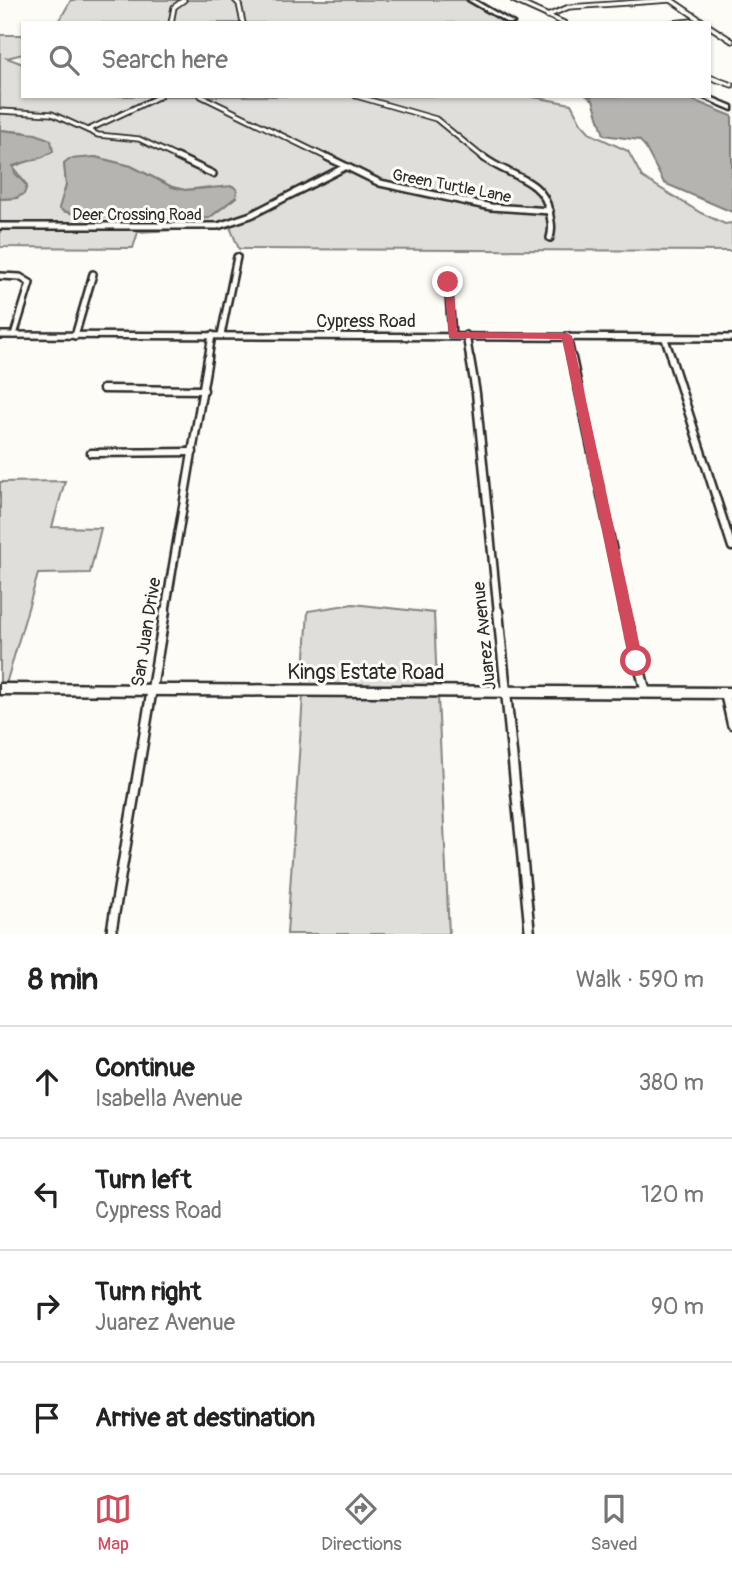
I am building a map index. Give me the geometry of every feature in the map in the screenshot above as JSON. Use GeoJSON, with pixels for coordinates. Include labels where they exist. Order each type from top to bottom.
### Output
{"type":"FeatureCollection","features":[{"type":"Feature","properties":{"kind":"street"},"geometry":{"type":"LineString","coordinates":[[171,21],[174,7],[184,0]]}},
{"type":"Feature","properties":{"kind":"street"},"geometry":{"type":"LineString","coordinates":[[235,0],[239,4],[243,21]]}},
{"type":"Feature","properties":{"kind":"street"},"geometry":{"type":"LineString","coordinates":[[470,0],[507,21]]}},
{"type":"Feature","properties":{"kind":"street"},"geometry":{"type":"LineString","coordinates":[[513,0],[560,21]]}},
{"type":"Feature","properties":{"kind":"street"},"geometry":{"type":"LineString","coordinates":[[547,16],[569,7],[671,0],[702,21]]}},
{"type":"Feature","properties":{"kind":"street"},"geometry":{"type":"LineString","coordinates":[[711,27],[732,41]]}},
{"type":"Feature","properties":{"kind":"street"},"geometry":{"type":"LineString","coordinates":[[711,78],[732,85]]}},
{"type":"Feature","properties":{"kind":"street"},"geometry":{"type":"LineString","coordinates":[[88,130],[156,98]]}},
{"type":"Feature","properties":{"kind":"street","name":"Green Turtle Lane"},"geometry":{"type":"LineString","coordinates":[[205,98],[345,167],[398,188],[509,210],[550,211]]}},
{"type":"Feature","properties":{"kind":"street"},"geometry":{"type":"LineString","coordinates":[[363,98],[436,119],[490,163],[521,177],[544,192],[553,229],[550,238]]}},
{"type":"Feature","properties":{"kind":"street"},"geometry":{"type":"LineString","coordinates":[[707,98],[732,108]]}},
{"type":"Feature","properties":{"kind":"street"},"geometry":{"type":"LineString","coordinates":[[0,111],[52,114],[103,136],[149,142],[213,174]]}},
{"type":"Feature","properties":{"kind":"street","name":"Deer Crossing Road"},"geometry":{"type":"LineString","coordinates":[[0,226],[218,226],[251,215],[345,167]]}},
{"type":"Feature","properties":{"kind":"street"},"geometry":{"type":"LineString","coordinates":[[221,335],[237,257]]}},
{"type":"Feature","properties":{"kind":"street"},"geometry":{"type":"LineString","coordinates":[[75,336],[93,275]]}},
{"type":"Feature","properties":{"kind":"street"},"geometry":{"type":"LineString","coordinates":[[0,276],[25,278],[30,283],[14,335]]}},
{"type":"Feature","properties":{"kind":"street"},"geometry":{"type":"LineString","coordinates":[[448,282],[452,335]]}},
{"type":"Feature","properties":{"kind":"street","name":"Cypress Road"},"geometry":{"type":"LineString","coordinates":[[0,335],[732,338]]}},
{"type":"Feature","properties":{"kind":"street","name":"San Juan Drive"},"geometry":{"type":"LineString","coordinates":[[111,934],[212,335]]}},
{"type":"Feature","properties":{"kind":"street","name":"Juarez Avenue"},"geometry":{"type":"LineString","coordinates":[[466,335],[475,393],[530,934]]}},
{"type":"Feature","properties":{"kind":"street"},"geometry":{"type":"LineString","coordinates":[[567,336],[636,661],[646,693]]}},
{"type":"Feature","properties":{"kind":"street"},"geometry":{"type":"LineString","coordinates":[[666,339],[732,547]]}},
{"type":"Feature","properties":{"kind":"street"},"geometry":{"type":"LineString","coordinates":[[103,389],[204,390]]}},
{"type":"Feature","properties":{"kind":"street"},"geometry":{"type":"LineString","coordinates":[[91,453],[193,452]]}},
{"type":"Feature","properties":{"kind":"street","name":"Kings Estate Road"},"geometry":{"type":"LineString","coordinates":[[0,689],[728,693]]}},
{"type":"Feature","properties":{"kind":"street"},"geometry":{"type":"LineString","coordinates":[[728,693],[732,724]]}},
{"type":"Feature","properties":{"kind":"shaded area"},"geometry":{"type":"Polygon","coordinates":[[[71,0],[468,0],[505,21],[59,21],[71,0]]]}},
{"type":"Feature","properties":{"kind":"shaded area"},"geometry":{"type":"Polygon","coordinates":[[[0,35],[21,35],[21,54],[7,58],[21,63],[21,98],[539,98],[571,104],[581,123],[591,134],[628,151],[642,177],[701,213],[725,224],[732,223],[732,251],[239,249],[230,227],[138,232],[133,248],[0,247],[0,199],[17,198],[26,184],[13,167],[32,159],[24,132],[0,130],[0,35]],[[95,157],[64,163],[66,185],[63,211],[83,216],[209,218],[236,197],[210,187],[185,190],[172,187],[131,166],[95,157]]]}},
{"type":"Feature","properties":{"kind":"shaded area"},"geometry":{"type":"Polygon","coordinates":[[[590,98],[688,98],[732,116],[732,212],[664,183],[639,140],[604,135],[590,98]]]}},
{"type":"Feature","properties":{"kind":"shaded area"},"geometry":{"type":"Polygon","coordinates":[[[0,130],[36,134],[51,140],[53,151],[43,157],[13,166],[15,173],[27,186],[24,194],[16,198],[0,199],[0,130]]]}},
{"type":"Feature","properties":{"kind":"shaded area"},"geometry":{"type":"Polygon","coordinates":[[[95,157],[131,166],[172,187],[185,190],[233,186],[237,190],[236,197],[209,218],[83,216],[63,211],[59,208],[66,185],[64,163],[69,159],[95,157]]]}},
{"type":"Feature","properties":{"kind":"shaded area"},"geometry":{"type":"Polygon","coordinates":[[[65,481],[52,527],[101,528],[90,573],[38,574],[6,684],[0,684],[0,482],[65,481]]]}},
{"type":"Feature","properties":{"kind":"shaded area"},"geometry":{"type":"Polygon","coordinates":[[[353,604],[434,613],[437,687],[303,686],[308,611],[353,604]]]}},
{"type":"Feature","properties":{"kind":"shaded area"},"geometry":{"type":"Polygon","coordinates":[[[303,696],[438,696],[449,934],[287,934],[303,696]]]}},
{"type":"Feature","properties":{"kind":"route"},"geometry":{"type":"LineString","coordinates":[[448,282],[452,335],[567,336],[636,661]]}}]}
